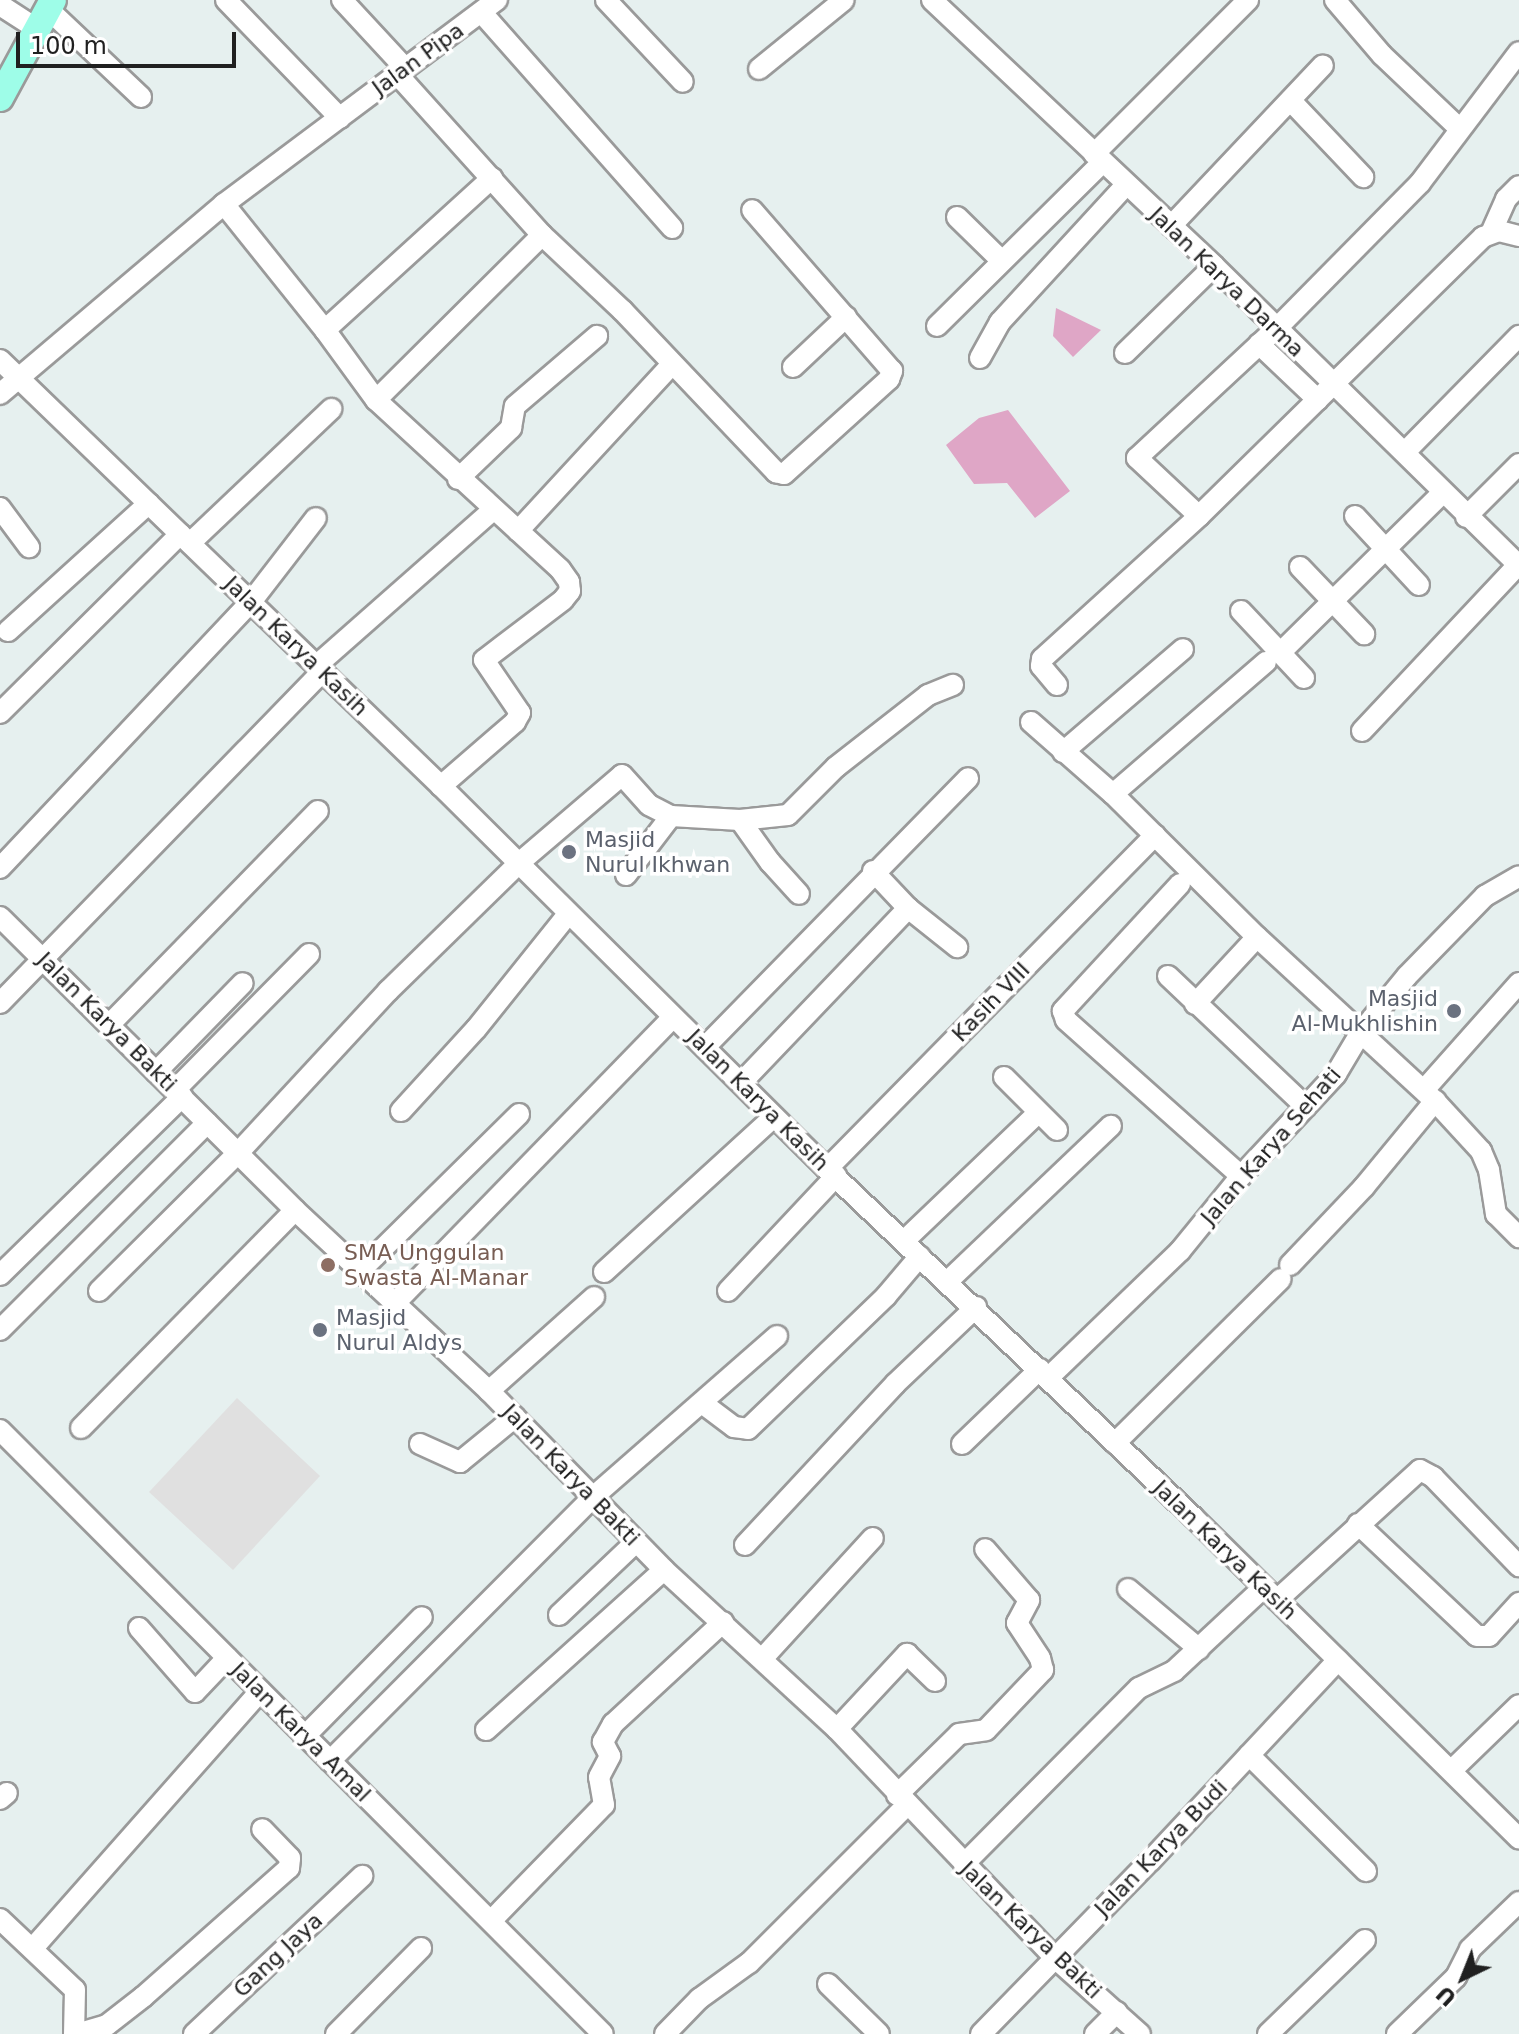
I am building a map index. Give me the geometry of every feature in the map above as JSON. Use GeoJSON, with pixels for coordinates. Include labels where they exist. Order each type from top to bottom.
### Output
{"type":"FeatureCollection","features":[{"type":"Feature","properties":{"kind":"main road"},"geometry":{"type":"LineString","coordinates":[[1,94],[46,13]]}},
{"type":"Feature","properties":{"kind":"street"},"geometry":{"type":"LineString","coordinates":[[226,0],[340,118]]}},
{"type":"Feature","properties":{"kind":"street"},"geometry":{"type":"LineString","coordinates":[[342,0],[542,235],[622,310],[776,472],[784,474],[889,379],[892,371],[752,210]]}},
{"type":"Feature","properties":{"kind":"street"},"geometry":{"type":"LineString","coordinates":[[606,0],[683,82]]}},
{"type":"Feature","properties":{"kind":"street"},"geometry":{"type":"LineString","coordinates":[[759,69],[844,0]]}},
{"type":"Feature","properties":{"kind":"street","name":"Jalan Karya Darma"},"geometry":{"type":"LineString","coordinates":[[932,0],[1214,266],[1519,566]]}},
{"type":"Feature","properties":{"kind":"street"},"geometry":{"type":"LineString","coordinates":[[937,326],[1248,0]]}},
{"type":"Feature","properties":{"kind":"street"},"geometry":{"type":"LineString","coordinates":[[1335,0],[1382,55],[1459,128]]}},
{"type":"Feature","properties":{"kind":"street"},"geometry":{"type":"LineString","coordinates":[[0,5],[46,13],[141,97]]}},
{"type":"Feature","properties":{"kind":"street"},"geometry":{"type":"LineString","coordinates":[[490,6],[672,228]]}},
{"type":"Feature","properties":{"kind":"street","name":"Jalan Pipa"},"geometry":{"type":"LineString","coordinates":[[0,394],[224,204],[490,6]]}},
{"type":"Feature","properties":{"kind":"street"},"geometry":{"type":"LineString","coordinates":[[1199,516],[1137,458],[1276,329],[1420,183],[1519,52]]}},
{"type":"Feature","properties":{"kind":"street"},"geometry":{"type":"LineString","coordinates":[[1171,226],[1323,65]]}},
{"type":"Feature","properties":{"kind":"street"},"geometry":{"type":"LineString","coordinates":[[1291,101],[1363,177]]}},
{"type":"Feature","properties":{"kind":"street"},"geometry":{"type":"LineString","coordinates":[[325,330],[492,178]]}},
{"type":"Feature","properties":{"kind":"street"},"geometry":{"type":"LineString","coordinates":[[980,358],[1000,322],[1126,185]]}},
{"type":"Feature","properties":{"kind":"street"},"geometry":{"type":"LineString","coordinates":[[1057,685],[1041,666],[1042,659],[1199,516],[1491,233],[1506,199],[1519,186]]}},
{"type":"Feature","properties":{"kind":"street"},"geometry":{"type":"LineString","coordinates":[[224,204],[325,330],[376,400],[458,479],[560,569],[570,591],[563,600],[484,660],[520,713],[515,722],[441,786]]}},
{"type":"Feature","properties":{"kind":"street"},"geometry":{"type":"LineString","coordinates":[[957,217],[1002,261]]}},
{"type":"Feature","properties":{"kind":"street"},"geometry":{"type":"LineString","coordinates":[[1491,233],[1513,232],[1519,236]]}},
{"type":"Feature","properties":{"kind":"street"},"geometry":{"type":"LineString","coordinates":[[376,400],[542,235]]}},
{"type":"Feature","properties":{"kind":"street"},"geometry":{"type":"LineString","coordinates":[[1125,353],[1214,266]]}},
{"type":"Feature","properties":{"kind":"street"},"geometry":{"type":"LineString","coordinates":[[793,367],[846,317]]}},
{"type":"Feature","properties":{"kind":"street"},"geometry":{"type":"LineString","coordinates":[[458,479],[514,424],[515,406],[597,336]]}},
{"type":"Feature","properties":{"kind":"street"},"geometry":{"type":"LineString","coordinates":[[1405,452],[1519,336]]}},
{"type":"Feature","properties":{"kind":"street"},"geometry":{"type":"LineString","coordinates":[[1259,344],[1318,400]]}},
{"type":"Feature","properties":{"kind":"street","name":"Jalan Karya Kasih"},"geometry":{"type":"LineString","coordinates":[[0,360],[441,786],[831,1173],[976,1307],[1519,1839]]}},
{"type":"Feature","properties":{"kind":"street"},"geometry":{"type":"LineString","coordinates":[[518,531],[672,364]]}},
{"type":"Feature","properties":{"kind":"street"},"geometry":{"type":"LineString","coordinates":[[0,713],[185,539],[331,409]]}},
{"type":"Feature","properties":{"kind":"street"},"geometry":{"type":"LineString","coordinates":[[1466,517],[1519,464]]}},
{"type":"Feature","properties":{"kind":"street"},"geometry":{"type":"LineString","coordinates":[[1113,794],[1334,602],[1442,493]]}},
{"type":"Feature","properties":{"kind":"street"},"geometry":{"type":"LineString","coordinates":[[8,631],[149,503]]}},
{"type":"Feature","properties":{"kind":"street"},"geometry":{"type":"LineString","coordinates":[[0,508],[29,547]]}},
{"type":"Feature","properties":{"kind":"street"},"geometry":{"type":"LineString","coordinates":[[0,1003],[319,669],[493,510]]}},
{"type":"Feature","properties":{"kind":"street"},"geometry":{"type":"LineString","coordinates":[[1355,516],[1419,585]]}},
{"type":"Feature","properties":{"kind":"street"},"geometry":{"type":"LineString","coordinates":[[0,868],[251,602],[316,518]]}},
{"type":"Feature","properties":{"kind":"street"},"geometry":{"type":"LineString","coordinates":[[1362,731],[1519,566]]}},
{"type":"Feature","properties":{"kind":"street"},"geometry":{"type":"LineString","coordinates":[[1300,567],[1364,634]]}},
{"type":"Feature","properties":{"kind":"street"},"geometry":{"type":"LineString","coordinates":[[1241,611],[1274,656],[1304,678]]}},
{"type":"Feature","properties":{"kind":"street"},"geometry":{"type":"LineString","coordinates":[[1063,752],[1183,649]]}},
{"type":"Feature","properties":{"kind":"street"},"geometry":{"type":"LineString","coordinates":[[99,1291],[238,1153],[388,991],[519,863],[622,775],[649,805],[671,816],[740,820],[788,815],[836,767],[928,695],[953,685]]}},
{"type":"Feature","properties":{"kind":"street"},"geometry":{"type":"LineString","coordinates":[[1031,722],[1113,794],[1257,937],[1429,1096],[1481,1151],[1489,1170],[1496,1214],[1519,1237]]}},
{"type":"Feature","properties":{"kind":"street"},"geometry":{"type":"LineString","coordinates":[[705,1047],[873,871],[968,778]]}},
{"type":"Feature","properties":{"kind":"street"},"geometry":{"type":"LineString","coordinates":[[109,1025],[318,811]]}},
{"type":"Feature","properties":{"kind":"street"},"geometry":{"type":"LineString","coordinates":[[626,875],[671,816]]}},
{"type":"Feature","properties":{"kind":"street"},"geometry":{"type":"LineString","coordinates":[[740,820],[770,862],[799,894]]}},
{"type":"Feature","properties":{"kind":"street","name":"Kasih VIII"},"geometry":{"type":"LineString","coordinates":[[728,1291],[831,1173],[1155,835]]}},
{"type":"Feature","properties":{"kind":"street"},"geometry":{"type":"LineString","coordinates":[[873,871],[908,908],[957,947]]}},
{"type":"Feature","properties":{"kind":"street","name":"Jalan Karya Sehati"},"geometry":{"type":"LineString","coordinates":[[962,1444],[1180,1251],[1241,1176],[1336,1074],[1361,1032],[1463,917],[1485,896],[1519,876]]}},
{"type":"Feature","properties":{"kind":"street"},"geometry":{"type":"LineString","coordinates":[[1180,884],[1063,1011],[1066,1020],[1241,1176]]}},
{"type":"Feature","properties":{"kind":"street"},"geometry":{"type":"LineString","coordinates":[[741,1083],[908,908]]}},
{"type":"Feature","properties":{"kind":"street"},"geometry":{"type":"LineString","coordinates":[[401,1111],[476,1029],[568,914]]}},
{"type":"Feature","properties":{"kind":"street","name":"Jalan Karya Bakti"},"geometry":{"type":"LineString","coordinates":[[0,917],[295,1210],[489,1391],[664,1570],[837,1729],[902,1801],[1055,1958],[1140,2034]]}},
{"type":"Feature","properties":{"kind":"street"},"geometry":{"type":"LineString","coordinates":[[1195,1004],[1257,937]]}},
{"type":"Feature","properties":{"kind":"street"},"geometry":{"type":"LineString","coordinates":[[0,1275],[178,1094],[309,954]]}},
{"type":"Feature","properties":{"kind":"street"},"geometry":{"type":"LineString","coordinates":[[1168,976],[1306,1107]]}},
{"type":"Feature","properties":{"kind":"street"},"geometry":{"type":"LineString","coordinates":[[156,1072],[243,983]]}},
{"type":"Feature","properties":{"kind":"street"},"geometry":{"type":"LineString","coordinates":[[1115,1443],[1286,1272],[1364,1187],[1429,1096],[1519,983]]}},
{"type":"Feature","properties":{"kind":"street"},"geometry":{"type":"LineString","coordinates":[[396,1302],[673,1017]]}},
{"type":"Feature","properties":{"kind":"street"},"geometry":{"type":"LineString","coordinates":[[1004,1077],[1057,1130]]}},
{"type":"Feature","properties":{"kind":"street"},"geometry":{"type":"LineString","coordinates":[[905,1240],[1038,1113]]}},
{"type":"Feature","properties":{"kind":"street"},"geometry":{"type":"LineString","coordinates":[[361,1270],[519,1114]]}},
{"type":"Feature","properties":{"kind":"street"},"geometry":{"type":"LineString","coordinates":[[604,1272],[774,1117]]}},
{"type":"Feature","properties":{"kind":"street"},"geometry":{"type":"LineString","coordinates":[[0,1330],[207,1123]]}},
{"type":"Feature","properties":{"kind":"street"},"geometry":{"type":"LineString","coordinates":[[948,1281],[1111,1126]]}},
{"type":"Feature","properties":{"kind":"street"},"geometry":{"type":"LineString","coordinates":[[81,1428],[295,1210]]}},
{"type":"Feature","properties":{"kind":"street"},"geometry":{"type":"LineString","coordinates":[[702,1403],[734,1427],[748,1429],[886,1296],[920,1256]]}},
{"type":"Feature","properties":{"kind":"street"},"geometry":{"type":"LineString","coordinates":[[489,1391],[594,1297]]}},
{"type":"Feature","properties":{"kind":"street"},"geometry":{"type":"LineString","coordinates":[[745,1545],[895,1384],[976,1307]]}},
{"type":"Feature","properties":{"kind":"street"},"geometry":{"type":"LineString","coordinates":[[330,1761],[592,1498],[777,1336]]}},
{"type":"Feature","properties":{"kind":"street"},"geometry":{"type":"LineString","coordinates":[[420,1444],[460,1462],[515,1417]]}},
{"type":"Feature","properties":{"kind":"street","name":"Jalan Karya Amal"},"geometry":{"type":"LineString","coordinates":[[0,1430],[603,2034]]}},
{"type":"Feature","properties":{"kind":"street"},"geometry":{"type":"LineString","coordinates":[[964,1864],[1139,1688],[1170,1675],[1358,1524],[1413,1475],[1423,1470],[1519,1566]]}},
{"type":"Feature","properties":{"kind":"street"},"geometry":{"type":"LineString","coordinates":[[1358,1524],[1477,1636],[1489,1636],[1519,1603]]}},
{"type":"Feature","properties":{"kind":"street"},"geometry":{"type":"LineString","coordinates":[[762,1659],[873,1538]]}},
{"type":"Feature","properties":{"kind":"street"},"geometry":{"type":"LineString","coordinates":[[559,1615],[636,1542]]}},
{"type":"Feature","properties":{"kind":"street"},"geometry":{"type":"LineString","coordinates":[[665,2034],[699,1999],[749,1963],[902,1801],[959,1734],[986,1730],[1042,1673],[1040,1658],[1017,1623],[1029,1600],[985,1549]]}},
{"type":"Feature","properties":{"kind":"street"},"geometry":{"type":"LineString","coordinates":[[486,1730],[664,1570]]}},
{"type":"Feature","properties":{"kind":"street"},"geometry":{"type":"LineString","coordinates":[[1128,1589],[1199,1649]]}},
{"type":"Feature","properties":{"kind":"street"},"geometry":{"type":"LineString","coordinates":[[304,1737],[422,1617]]}},
{"type":"Feature","properties":{"kind":"street"},"geometry":{"type":"LineString","coordinates":[[491,1921],[602,1808],[604,1798],[599,1777],[610,1756],[603,1742],[613,1724],[723,1622]]}},
{"type":"Feature","properties":{"kind":"street"},"geometry":{"type":"LineString","coordinates":[[139,1628],[195,1692],[227,1658]]}},
{"type":"Feature","properties":{"kind":"street"},"geometry":{"type":"LineString","coordinates":[[837,1729],[907,1654],[935,1681]]}},
{"type":"Feature","properties":{"kind":"street","name":"Jalan Karya Budi"},"geometry":{"type":"LineString","coordinates":[[981,2034],[1338,1660]]}},
{"type":"Feature","properties":{"kind":"street"},"geometry":{"type":"LineString","coordinates":[[33,1948],[260,1691]]}},
{"type":"Feature","properties":{"kind":"street"},"geometry":{"type":"LineString","coordinates":[[1452,1770],[1519,1705]]}},
{"type":"Feature","properties":{"kind":"street"},"geometry":{"type":"LineString","coordinates":[[1249,1755],[1366,1871]]}},
{"type":"Feature","properties":{"kind":"street"},"geometry":{"type":"LineString","coordinates":[[0,1919],[75,1990],[75,2034],[107,2025],[289,1868],[290,1858],[262,1829]]}},
{"type":"Feature","properties":{"kind":"street","name":"Gang Jaya"},"geometry":{"type":"LineString","coordinates":[[194,2034],[362,1876]]}},
{"type":"Feature","properties":{"kind":"street"},"geometry":{"type":"LineString","coordinates":[[1397,2034],[1456,1977],[1464,1956],[1519,1902]]}},
{"type":"Feature","properties":{"kind":"street"},"geometry":{"type":"LineString","coordinates":[[1268,2034],[1365,1940]]}},
{"type":"Feature","properties":{"kind":"street"},"geometry":{"type":"LineString","coordinates":[[336,2034],[421,1948]]}},
{"type":"Feature","properties":{"kind":"street"},"geometry":{"type":"LineString","coordinates":[[828,1984],[879,2034]]}},
{"type":"Feature","properties":{"kind":"street"},"geometry":{"type":"LineString","coordinates":[[1095,2034],[1117,2012]]}},
{"type":"Feature","properties":{"kind":"shaded area"},"geometry":{"type":"Polygon","coordinates":[[[1056,308],[1101,330],[1073,357],[1053,336],[1056,308]]]}},
{"type":"Feature","properties":{"kind":"shaded area"},"geometry":{"type":"Polygon","coordinates":[[[1008,410],[1070,491],[1035,518],[1007,483],[974,484],[946,445],[979,418],[1008,410]]]}},
{"type":"Feature","properties":{"kind":"shaded area"},"geometry":{"type":"Polygon","coordinates":[[[237,1398],[320,1476],[233,1570],[149,1492],[237,1398]]]}},
{"type":"Feature","properties":{"kind":"place","name":"Masjid Nurul Ikhwan"},"geometry":{"type":"Point","coordinates":[569,852]}},
{"type":"Feature","properties":{"kind":"place","name":"Masjid Al-Mukhlishin"},"geometry":{"type":"Point","coordinates":[1454,1011]}},
{"type":"Feature","properties":{"kind":"place","name":"SMA Unggulan Swasta Al-Manar"},"geometry":{"type":"Point","coordinates":[328,1265]}},
{"type":"Feature","properties":{"kind":"place","name":"Masjid Nurul Aldys"},"geometry":{"type":"Point","coordinates":[320,1330]}}]}
